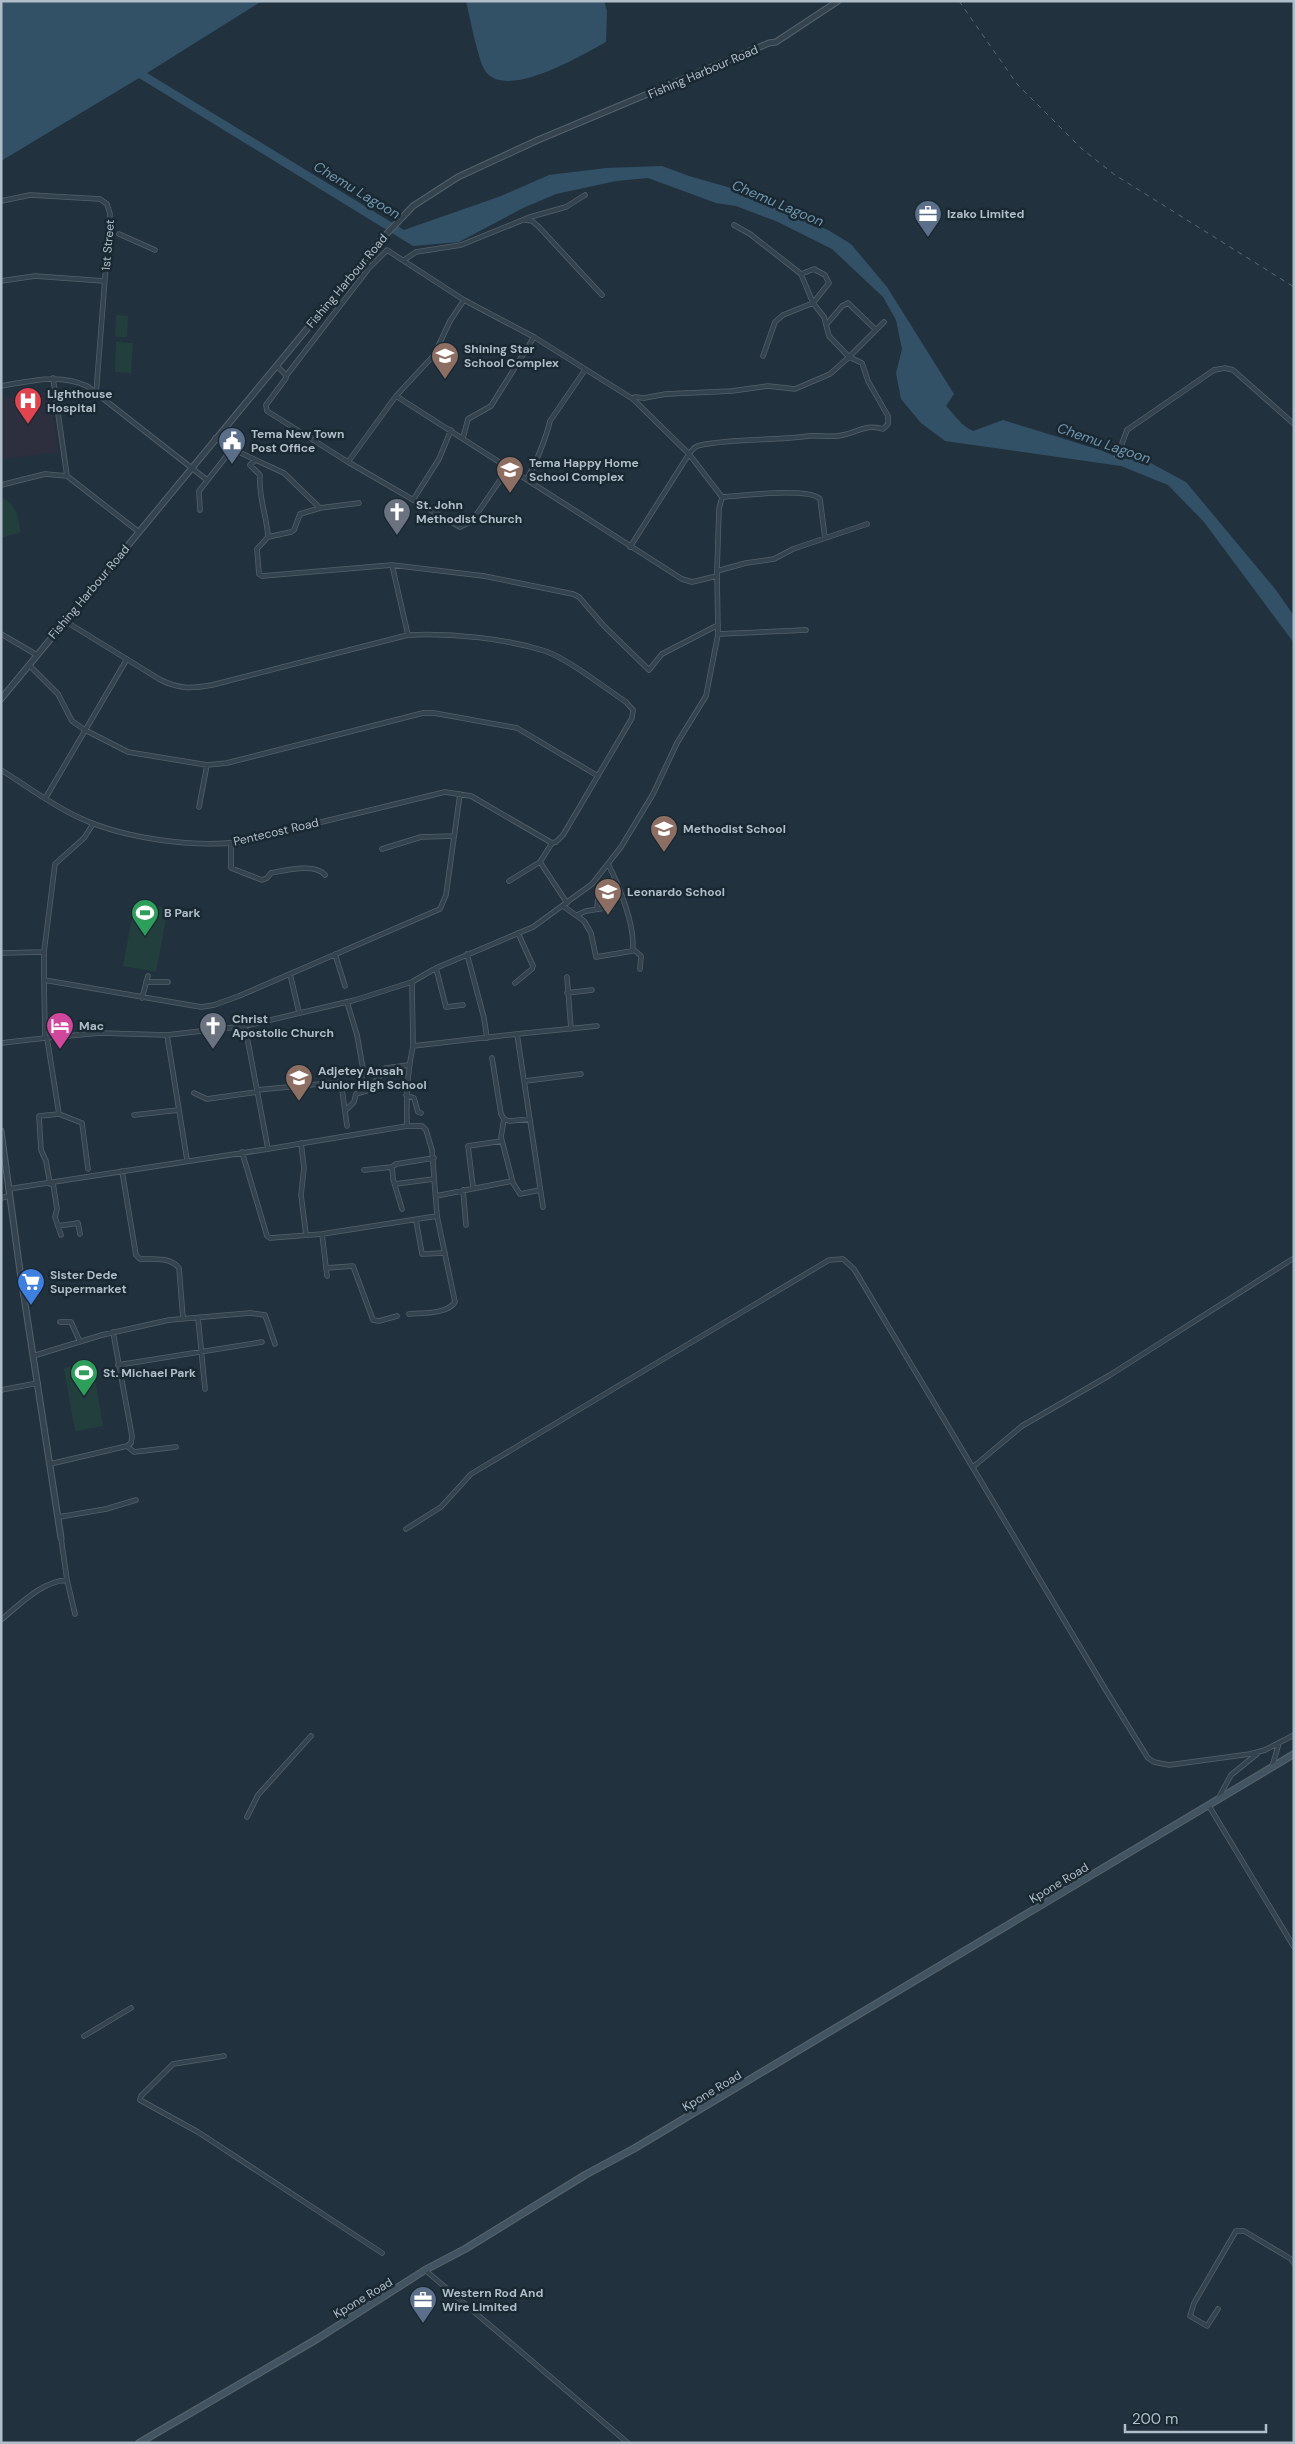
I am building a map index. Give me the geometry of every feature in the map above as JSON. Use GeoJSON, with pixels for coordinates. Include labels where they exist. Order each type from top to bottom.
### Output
{"type":"FeatureCollection","features":[{"type":"Feature","properties":{"kind":"main road","name":"Kpone Road"},"geometry":{"type":"LineString","coordinates":[[139,2443],[317,2339],[425,2270],[465,2249],[585,2175],[636,2148],[1294,1754]]}},
{"type":"Feature","properties":{"kind":"street","name":"Fishing Harbour Road"},"geometry":{"type":"LineString","coordinates":[[1,699],[378,242],[396,223],[428,195],[458,177],[538,140],[776,42],[838,1]]}},
{"type":"Feature","properties":{"kind":"street","name":"1st Street"},"geometry":{"type":"LineString","coordinates":[[1,201],[30,194],[100,199],[107,204],[110,214],[96,394]]}},
{"type":"Feature","properties":{"kind":"street"},"geometry":{"type":"LineString","coordinates":[[404,260],[416,252],[461,246],[552,209],[566,207],[585,195]]}},
{"type":"Feature","properties":{"kind":"street"},"geometry":{"type":"LineString","coordinates":[[520,221],[532,221],[538,226],[602,295]]}},
{"type":"Feature","properties":{"kind":"street"},"geometry":{"type":"LineString","coordinates":[[630,547],[696,446],[720,442],[842,435],[860,431],[871,426],[883,429],[888,424],[888,416],[868,381],[862,364],[849,357],[829,336],[824,317],[813,303],[801,274],[750,234],[734,226]]}},
{"type":"Feature","properties":{"kind":"street"},"geometry":{"type":"LineString","coordinates":[[119,234],[155,250]]}},
{"type":"Feature","properties":{"kind":"street"},"geometry":{"type":"LineString","coordinates":[[378,242],[387,250],[464,300],[534,337],[633,399],[689,454],[722,497]]}},
{"type":"Feature","properties":{"kind":"street"},"geometry":{"type":"LineString","coordinates":[[387,250],[368,268],[286,376],[266,405],[268,411],[348,462],[457,526],[463,526],[472,521],[509,467]]}},
{"type":"Feature","properties":{"kind":"street"},"geometry":{"type":"LineString","coordinates":[[362,263],[368,268]]}},
{"type":"Feature","properties":{"kind":"street"},"geometry":{"type":"LineString","coordinates":[[763,356],[775,322],[784,315],[813,303],[828,282],[828,279],[814,269],[801,274]]}},
{"type":"Feature","properties":{"kind":"street"},"geometry":{"type":"LineString","coordinates":[[1,281],[35,276],[104,280]]}},
{"type":"Feature","properties":{"kind":"street"},"geometry":{"type":"LineString","coordinates":[[348,462],[396,396],[434,355],[450,321],[464,300]]}},
{"type":"Feature","properties":{"kind":"street"},"geometry":{"type":"LineString","coordinates":[[826,325],[842,306],[848,303],[876,330]]}},
{"type":"Feature","properties":{"kind":"street"},"geometry":{"type":"LineString","coordinates":[[633,399],[636,397],[644,398],[666,394],[732,391],[768,386],[795,389],[830,374],[884,322]]}},
{"type":"Feature","properties":{"kind":"street"},"geometry":{"type":"LineString","coordinates":[[463,438],[468,419],[491,406],[534,337]]}},
{"type":"Feature","properties":{"kind":"street"},"geometry":{"type":"LineString","coordinates":[[277,366],[286,376]]}},
{"type":"Feature","properties":{"kind":"street"},"geometry":{"type":"LineString","coordinates":[[1117,457],[1128,430],[1214,370],[1222,368],[1233,370],[1294,424]]}},
{"type":"Feature","properties":{"kind":"street"},"geometry":{"type":"LineString","coordinates":[[527,479],[550,421],[585,370]]}},
{"type":"Feature","properties":{"kind":"street"},"geometry":{"type":"LineString","coordinates":[[53,378],[67,476]]}},
{"type":"Feature","properties":{"kind":"street"},"geometry":{"type":"LineString","coordinates":[[1,386],[53,378],[67,378],[77,381],[87,386],[207,480]]}},
{"type":"Feature","properties":{"kind":"street"},"geometry":{"type":"LineString","coordinates":[[396,396],[509,467],[630,547],[682,579],[692,582],[746,563],[774,559],[793,549],[867,524]]}},
{"type":"Feature","properties":{"kind":"street"},"geometry":{"type":"LineString","coordinates":[[413,500],[439,459],[451,430]]}},
{"type":"Feature","properties":{"kind":"street"},"geometry":{"type":"LineString","coordinates":[[215,438],[232,449],[238,450],[284,474],[320,508]]}},
{"type":"Feature","properties":{"kind":"street"},"geometry":{"type":"LineString","coordinates":[[200,510],[198,493],[232,449]]}},
{"type":"Feature","properties":{"kind":"street"},"geometry":{"type":"LineString","coordinates":[[255,460],[250,465],[260,476],[259,486],[267,519],[268,537]]}},
{"type":"Feature","properties":{"kind":"street"},"geometry":{"type":"LineString","coordinates":[[1,484],[45,474],[67,476],[139,532]]}},
{"type":"Feature","properties":{"kind":"street"},"geometry":{"type":"LineString","coordinates":[[722,497],[792,492],[815,495],[819,497],[821,502],[825,538]]}},
{"type":"Feature","properties":{"kind":"street"},"geometry":{"type":"LineString","coordinates":[[1,1043],[100,1033],[167,1034],[245,1026],[348,1002],[412,982],[436,968],[533,927],[565,905],[592,884],[621,847],[653,794],[677,743],[706,696],[718,634],[717,574],[719,510],[722,497]]}},
{"type":"Feature","properties":{"kind":"street"},"geometry":{"type":"LineString","coordinates":[[359,503],[320,508],[300,514],[292,532],[268,537],[260,545],[256,553],[258,572],[262,576],[392,565],[484,576],[573,594],[579,597],[604,626],[649,670],[662,654],[718,625]]}},
{"type":"Feature","properties":{"kind":"street"},"geometry":{"type":"LineString","coordinates":[[392,565],[408,636]]}},
{"type":"Feature","properties":{"kind":"street"},"geometry":{"type":"LineString","coordinates":[[65,621],[173,686],[196,689],[408,636],[434,634],[479,638],[546,651],[626,702],[633,710],[632,718],[563,835],[552,843],[540,862],[509,882]]}},
{"type":"Feature","properties":{"kind":"street"},"geometry":{"type":"LineString","coordinates":[[718,634],[806,630]]}},
{"type":"Feature","properties":{"kind":"street"},"geometry":{"type":"LineString","coordinates":[[1,634],[37,655]]}},
{"type":"Feature","properties":{"kind":"street"},"geometry":{"type":"LineString","coordinates":[[46,797],[127,658]]}},
{"type":"Feature","properties":{"kind":"street"},"geometry":{"type":"LineString","coordinates":[[29,665],[58,694],[72,721],[85,730],[128,752],[207,765],[227,763],[423,713],[434,713],[518,728],[598,776]]}},
{"type":"Feature","properties":{"kind":"street"},"geometry":{"type":"LineString","coordinates":[[199,807],[207,765]]}},
{"type":"Feature","properties":{"kind":"street","name":"Pentecost Road"},"geometry":{"type":"LineString","coordinates":[[1,770],[79,818],[93,824],[134,835],[205,844],[231,843],[436,793],[460,794],[480,800],[552,843]]}},
{"type":"Feature","properties":{"kind":"street"},"geometry":{"type":"LineString","coordinates":[[44,980],[142,998],[207,1007],[239,996],[440,909],[446,895],[460,794]]}},
{"type":"Feature","properties":{"kind":"street"},"geometry":{"type":"LineString","coordinates":[[59,1114],[46,1038],[43,999],[44,952],[55,864],[84,838],[93,824]]}},
{"type":"Feature","properties":{"kind":"street"},"geometry":{"type":"LineString","coordinates":[[382,849],[422,837],[454,836]]}},
{"type":"Feature","properties":{"kind":"street"},"geometry":{"type":"LineString","coordinates":[[231,843],[231,868],[262,880],[274,873],[313,868],[321,870],[325,875]]}},
{"type":"Feature","properties":{"kind":"street"},"geometry":{"type":"LineString","coordinates":[[540,862],[565,905],[591,933],[596,957],[633,949]]}},
{"type":"Feature","properties":{"kind":"street"},"geometry":{"type":"LineString","coordinates":[[608,864],[618,885],[630,929],[633,949],[641,956],[640,969]]}},
{"type":"Feature","properties":{"kind":"street"},"geometry":{"type":"LineString","coordinates":[[598,909],[598,895],[602,888],[618,885]]}},
{"type":"Feature","properties":{"kind":"street"},"geometry":{"type":"LineString","coordinates":[[577,916],[582,912],[612,907]]}},
{"type":"Feature","properties":{"kind":"street"},"geometry":{"type":"LineString","coordinates":[[515,983],[533,966],[518,933]]}},
{"type":"Feature","properties":{"kind":"street"},"geometry":{"type":"LineString","coordinates":[[1,953],[44,952]]}},
{"type":"Feature","properties":{"kind":"street"},"geometry":{"type":"LineString","coordinates":[[335,954],[345,986]]}},
{"type":"Feature","properties":{"kind":"street"},"geometry":{"type":"LineString","coordinates":[[467,954],[488,1038]]}},
{"type":"Feature","properties":{"kind":"street"},"geometry":{"type":"LineString","coordinates":[[436,968],[446,1007],[463,1005]]}},
{"type":"Feature","properties":{"kind":"street"},"geometry":{"type":"LineString","coordinates":[[290,974],[299,1012]]}},
{"type":"Feature","properties":{"kind":"street"},"geometry":{"type":"LineString","coordinates":[[142,998],[148,976]]}},
{"type":"Feature","properties":{"kind":"street"},"geometry":{"type":"LineString","coordinates":[[567,977],[571,1029]]}},
{"type":"Feature","properties":{"kind":"street"},"geometry":{"type":"LineString","coordinates":[[146,982],[168,982]]}},
{"type":"Feature","properties":{"kind":"street"},"geometry":{"type":"LineString","coordinates":[[407,1126],[406,1095],[413,1046],[412,982]]}},
{"type":"Feature","properties":{"kind":"street"},"geometry":{"type":"LineString","coordinates":[[567,993],[592,990]]}},
{"type":"Feature","properties":{"kind":"street"},"geometry":{"type":"LineString","coordinates":[[348,1002],[357,1035],[363,1069],[360,1092]]}},
{"type":"Feature","properties":{"kind":"street"},"geometry":{"type":"LineString","coordinates":[[245,1026],[268,1149]]}},
{"type":"Feature","properties":{"kind":"street"},"geometry":{"type":"LineString","coordinates":[[413,1046],[597,1026]]}},
{"type":"Feature","properties":{"kind":"street"},"geometry":{"type":"LineString","coordinates":[[167,1034],[188,1160]]}},
{"type":"Feature","properties":{"kind":"street"},"geometry":{"type":"LineString","coordinates":[[517,1034],[543,1207]]}},
{"type":"Feature","properties":{"kind":"street"},"geometry":{"type":"LineString","coordinates":[[492,1058],[501,1114],[504,1119],[502,1141],[512,1180],[520,1194],[540,1190]]}},
{"type":"Feature","properties":{"kind":"street"},"geometry":{"type":"LineString","coordinates":[[345,1111],[360,1092],[371,1088],[386,1068],[409,1065]]}},
{"type":"Feature","properties":{"kind":"street"},"geometry":{"type":"LineString","coordinates":[[525,1081],[581,1074]]}},
{"type":"Feature","properties":{"kind":"street"},"geometry":{"type":"LineString","coordinates":[[194,1094],[207,1099],[257,1091],[341,1082],[347,1126]]}},
{"type":"Feature","properties":{"kind":"street"},"geometry":{"type":"LineString","coordinates":[[406,1095],[414,1098],[418,1112],[422,1113]]}},
{"type":"Feature","properties":{"kind":"street"},"geometry":{"type":"LineString","coordinates":[[134,1115],[179,1110]]}},
{"type":"Feature","properties":{"kind":"street"},"geometry":{"type":"LineString","coordinates":[[61,1235],[55,1217],[57,1209],[52,1183],[41,1150],[39,1116],[59,1114],[82,1123],[88,1169]]}},
{"type":"Feature","properties":{"kind":"street"},"geometry":{"type":"LineString","coordinates":[[504,1119],[509,1121],[530,1119]]}},
{"type":"Feature","properties":{"kind":"street"},"geometry":{"type":"LineString","coordinates":[[8,1189],[419,1125],[426,1130],[434,1158],[437,1216],[455,1302],[453,1306],[442,1310],[409,1314]]}},
{"type":"Feature","properties":{"kind":"street"},"geometry":{"type":"LineString","coordinates":[[1,1132],[33,1356],[59,1517],[66,1580],[75,1614]]}},
{"type":"Feature","properties":{"kind":"street"},"geometry":{"type":"LineString","coordinates":[[474,1187],[468,1146],[502,1141]]}},
{"type":"Feature","properties":{"kind":"street"},"geometry":{"type":"LineString","coordinates":[[301,1143],[304,1168],[300,1188],[306,1235]]}},
{"type":"Feature","properties":{"kind":"street"},"geometry":{"type":"LineString","coordinates":[[242,1152],[267,1236],[276,1239],[322,1234],[437,1216]]}},
{"type":"Feature","properties":{"kind":"street"},"geometry":{"type":"LineString","coordinates":[[364,1170],[392,1167],[396,1164],[434,1158]]}},
{"type":"Feature","properties":{"kind":"street"},"geometry":{"type":"LineString","coordinates":[[392,1167],[402,1209]]}},
{"type":"Feature","properties":{"kind":"street"},"geometry":{"type":"LineString","coordinates":[[122,1171],[136,1255],[140,1259],[156,1259],[176,1265],[179,1268],[183,1318]]}},
{"type":"Feature","properties":{"kind":"street"},"geometry":{"type":"LineString","coordinates":[[395,1184],[434,1179]]}},
{"type":"Feature","properties":{"kind":"street"},"geometry":{"type":"LineString","coordinates":[[436,1196],[512,1180]]}},
{"type":"Feature","properties":{"kind":"street"},"geometry":{"type":"LineString","coordinates":[[463,1190],[466,1225]]}},
{"type":"Feature","properties":{"kind":"street"},"geometry":{"type":"LineString","coordinates":[[1,1198],[9,1196]]}},
{"type":"Feature","properties":{"kind":"street"},"geometry":{"type":"LineString","coordinates":[[416,1220],[422,1254],[445,1253]]}},
{"type":"Feature","properties":{"kind":"street"},"geometry":{"type":"LineString","coordinates":[[58,1226],[78,1224],[80,1234]]}},
{"type":"Feature","properties":{"kind":"street"},"geometry":{"type":"LineString","coordinates":[[322,1234],[327,1276]]}},
{"type":"Feature","properties":{"kind":"street"},"geometry":{"type":"LineString","coordinates":[[406,1529],[441,1507],[471,1474],[833,1258],[844,1259],[854,1269],[1148,1758],[1154,1762],[1169,1765],[1258,1752],[1294,1735]]}},
{"type":"Feature","properties":{"kind":"street"},"geometry":{"type":"LineString","coordinates":[[973,1467],[1022,1426],[1110,1375],[1294,1258]]}},
{"type":"Feature","properties":{"kind":"street"},"geometry":{"type":"LineString","coordinates":[[326,1268],[353,1266],[373,1320],[379,1321],[397,1316]]}},
{"type":"Feature","properties":{"kind":"street"},"geometry":{"type":"LineString","coordinates":[[33,1356],[113,1332],[183,1318],[250,1313],[265,1315],[275,1344]]}},
{"type":"Feature","properties":{"kind":"street"},"geometry":{"type":"LineString","coordinates":[[198,1318],[205,1389]]}},
{"type":"Feature","properties":{"kind":"street"},"geometry":{"type":"LineString","coordinates":[[60,1322],[71,1321],[80,1342]]}},
{"type":"Feature","properties":{"kind":"street"},"geometry":{"type":"LineString","coordinates":[[50,1464],[127,1446],[131,1443],[132,1436],[113,1332]]}},
{"type":"Feature","properties":{"kind":"street"},"geometry":{"type":"LineString","coordinates":[[118,1365],[262,1342]]}},
{"type":"Feature","properties":{"kind":"street"},"geometry":{"type":"LineString","coordinates":[[1,1390],[38,1383]]}},
{"type":"Feature","properties":{"kind":"street"},"geometry":{"type":"LineString","coordinates":[[127,1446],[134,1452],[176,1447]]}},
{"type":"Feature","properties":{"kind":"street"},"geometry":{"type":"LineString","coordinates":[[59,1517],[106,1509],[136,1500]]}},
{"type":"Feature","properties":{"kind":"street"},"geometry":{"type":"LineString","coordinates":[[1,1620],[18,1603],[59,1581],[66,1580]]}},
{"type":"Feature","properties":{"kind":"street"},"geometry":{"type":"LineString","coordinates":[[247,1817],[258,1795],[311,1736]]}},
{"type":"Feature","properties":{"kind":"street"},"geometry":{"type":"LineString","coordinates":[[1271,1768],[1279,1743]]}},
{"type":"Feature","properties":{"kind":"street"},"geometry":{"type":"LineString","coordinates":[[1218,1800],[1232,1775],[1258,1752]]}},
{"type":"Feature","properties":{"kind":"street"},"geometry":{"type":"LineString","coordinates":[[1209,1806],[1294,1947]]}},
{"type":"Feature","properties":{"kind":"street"},"geometry":{"type":"LineString","coordinates":[[84,2036],[130,2008]]}},
{"type":"Feature","properties":{"kind":"street"},"geometry":{"type":"LineString","coordinates":[[224,2056],[173,2064],[141,2096],[140,2100],[198,2132],[382,2253]]}},
{"type":"Feature","properties":{"kind":"street"},"geometry":{"type":"LineString","coordinates":[[1218,2309],[1207,2326],[1190,2316],[1194,2303],[1236,2231],[1244,2231],[1291,2259],[1294,2263]]}},
{"type":"Feature","properties":{"kind":"street"},"geometry":{"type":"LineString","coordinates":[[425,2270],[628,2443]]}},
{"type":"Feature","properties":{"kind":"shaded area"},"geometry":{"type":"Polygon","coordinates":[[[1,1],[262,1],[147,73],[404,230],[501,196],[549,175],[606,168],[662,166],[738,190],[789,215],[828,230],[851,244],[887,287],[954,394],[946,406],[962,423],[973,431],[1003,420],[1103,451],[1119,458],[1145,460],[1186,482],[1276,590],[1294,616],[1294,643],[1204,522],[1168,485],[1121,466],[945,441],[921,423],[901,399],[896,373],[902,349],[896,320],[883,297],[832,249],[778,222],[736,206],[716,203],[648,178],[616,181],[556,194],[523,208],[459,242],[413,246],[139,78],[1,161],[1,1]]]}},
{"type":"Feature","properties":{"kind":"shaded area"},"geometry":{"type":"Polygon","coordinates":[[[466,1],[604,1],[607,11],[606,42],[562,65],[525,79],[508,81],[494,78],[484,69],[481,63],[466,1]]]}},
{"type":"Feature","properties":{"kind":"shaded area","name":"Lighthouse Hospital"},"geometry":{"type":"Polygon","coordinates":[[[50,391],[58,452],[1,459],[1,398],[50,391]]]}},
{"type":"Feature","properties":{"kind":"green space"},"geometry":{"type":"Polygon","coordinates":[[[116,315],[128,316],[127,337],[115,337],[116,315]]]}},
{"type":"Feature","properties":{"kind":"green space"},"geometry":{"type":"Polygon","coordinates":[[[116,342],[133,343],[131,373],[115,372],[116,342]]]}},
{"type":"Feature","properties":{"kind":"green space"},"geometry":{"type":"Polygon","coordinates":[[[1,498],[14,507],[21,532],[1,538],[1,498]]]}},
{"type":"Feature","properties":{"kind":"green space","name":"B Park"},"geometry":{"type":"Polygon","coordinates":[[[135,902],[168,908],[156,972],[123,966],[135,902]]]}},
{"type":"Feature","properties":{"kind":"green space","name":"St. Michael Park"},"geometry":{"type":"Polygon","coordinates":[[[92,1363],[103,1426],[75,1431],[64,1368],[92,1363]]]}},
{"type":"Feature","properties":{"kind":"railway"},"geometry":{"type":"LineString","coordinates":[[959,1],[1017,84],[1082,149],[1115,175],[1294,287]]}},
{"type":"Feature","properties":{"kind":"place","name":"Izako Limited"},"geometry":{"type":"Point","coordinates":[928,238]}},
{"type":"Feature","properties":{"kind":"place","name":"Shining Star School Complex"},"geometry":{"type":"Point","coordinates":[445,380]}},
{"type":"Feature","properties":{"kind":"place","name":"Lighthouse Hospital"},"geometry":{"type":"Point","coordinates":[28,425]}},
{"type":"Feature","properties":{"kind":"place","name":"Tema New Town Post Office"},"geometry":{"type":"Point","coordinates":[232,465]}},
{"type":"Feature","properties":{"kind":"place","name":"Tema Happy Home School Complex"},"geometry":{"type":"Point","coordinates":[510,494]}},
{"type":"Feature","properties":{"kind":"place","name":"St. John Methodist Church"},"geometry":{"type":"Point","coordinates":[397,536]}},
{"type":"Feature","properties":{"kind":"place","name":"Methodist School"},"geometry":{"type":"Point","coordinates":[664,853]}},
{"type":"Feature","properties":{"kind":"place","name":"Leonardo School"},"geometry":{"type":"Point","coordinates":[608,916]}},
{"type":"Feature","properties":{"kind":"place","name":"B Park"},"geometry":{"type":"Point","coordinates":[145,937]}},
{"type":"Feature","properties":{"kind":"place","name":"Mac"},"geometry":{"type":"Point","coordinates":[60,1050]}},
{"type":"Feature","properties":{"kind":"place","name":"Christ Apostolic Church"},"geometry":{"type":"Point","coordinates":[213,1050]}},
{"type":"Feature","properties":{"kind":"place","name":"Adjetey Ansah Junior High School"},"geometry":{"type":"Point","coordinates":[299,1102]}},
{"type":"Feature","properties":{"kind":"place","name":"Sister Dede Supermarket"},"geometry":{"type":"Point","coordinates":[31,1306]}},
{"type":"Feature","properties":{"kind":"place","name":"St. Michael Park"},"geometry":{"type":"Point","coordinates":[84,1397]}},
{"type":"Feature","properties":{"kind":"place","name":"Western Rod And Wire Limited"},"geometry":{"type":"Point","coordinates":[423,2324]}},
{"type":"Feature","properties":{"kind":"water label","name":"Chemu Lagoon"},"geometry":{"type":"Point","coordinates":[357,190]}},
{"type":"Feature","properties":{"kind":"water label","name":"Chemu Lagoon"},"geometry":{"type":"Point","coordinates":[778,203]}},
{"type":"Feature","properties":{"kind":"water label","name":"Chemu Lagoon"},"geometry":{"type":"Point","coordinates":[1104,443]}}]}
